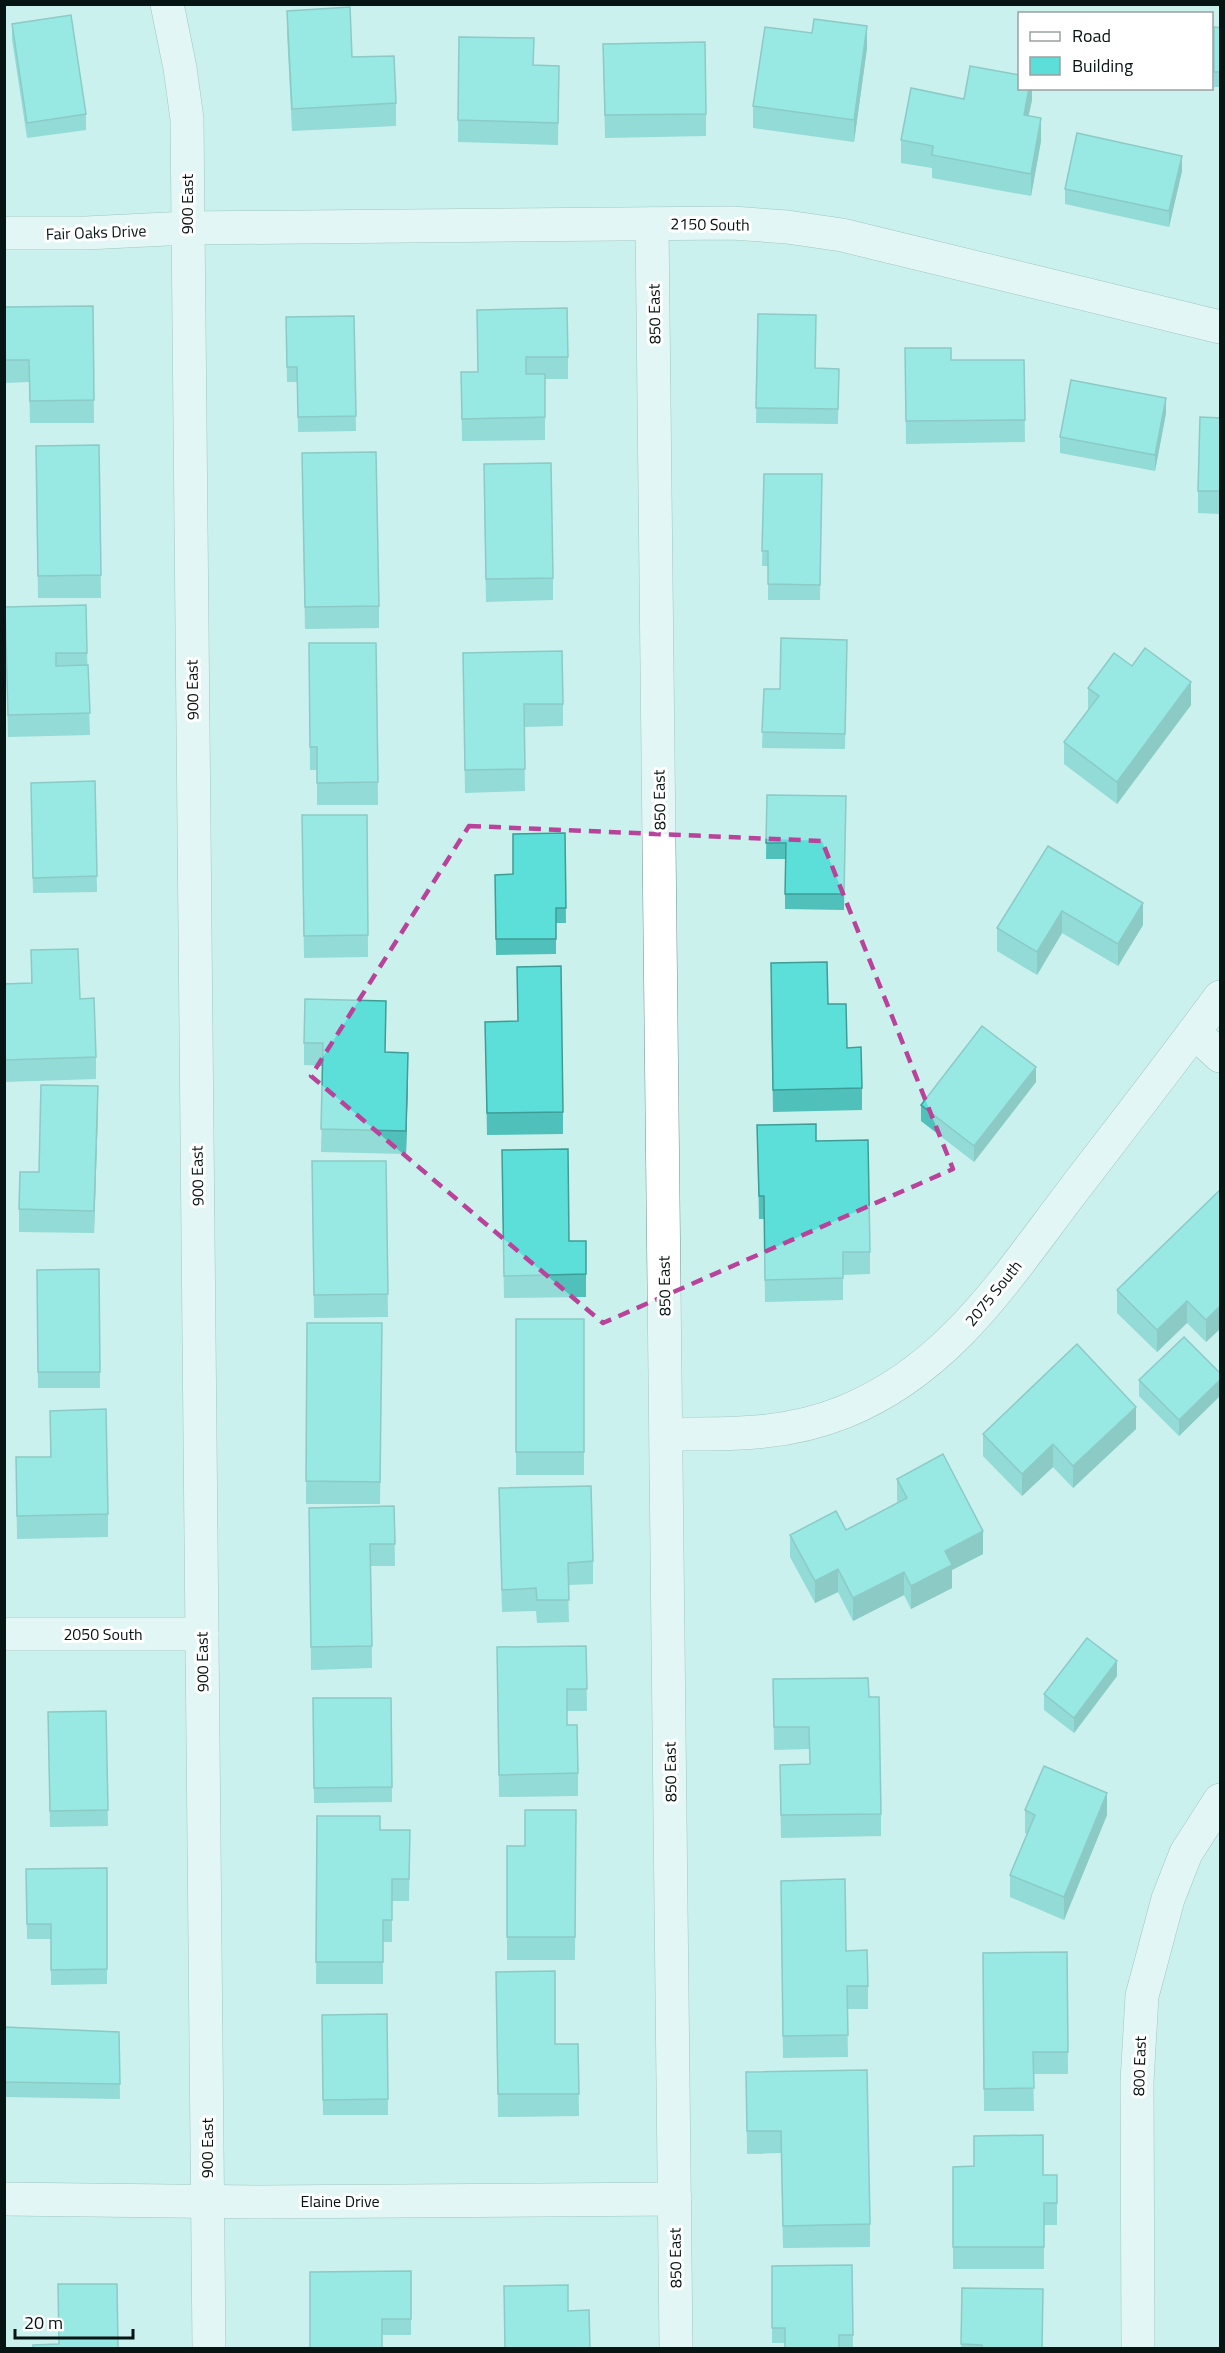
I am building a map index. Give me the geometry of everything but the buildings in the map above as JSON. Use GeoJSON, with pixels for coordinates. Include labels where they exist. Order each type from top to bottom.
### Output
{"type":"FeatureCollection","features":[{"type":"Feature","properties":{"kind":"street","name":"900 East"},"geometry":{"type":"LineString","coordinates":[[167,4],[180,68],[187,119],[209,2349]]}},
{"type":"Feature","properties":{"kind":"street","name":"2150 South"},"geometry":{"type":"LineString","coordinates":[[187,228],[732,223],[787,227],[842,235],[1221,327]]}},
{"type":"Feature","properties":{"kind":"street","name":"850 East"},"geometry":{"type":"LineString","coordinates":[[652,224],[676,2349]]}},
{"type":"Feature","properties":{"kind":"street","name":"Fair Oaks Drive"},"geometry":{"type":"LineString","coordinates":[[4,233],[86,233],[187,228]]}},
{"type":"Feature","properties":{"kind":"street","name":"2075 South"},"geometry":{"type":"LineString","coordinates":[[666,1434],[742,1434],[789,1428],[844,1412],[906,1380],[950,1343],[981,1310],[1221,997]]}},
{"type":"Feature","properties":{"kind":"street"},"geometry":{"type":"LineString","coordinates":[[1194,1032],[1221,1056]]}},
{"type":"Feature","properties":{"kind":"street","name":"2050 South"},"geometry":{"type":"LineString","coordinates":[[4,1634],[202,1634]]}},
{"type":"Feature","properties":{"kind":"street","name":"800 East"},"geometry":{"type":"LineString","coordinates":[[1138,2349],[1137,2082],[1143,1996],[1168,1899],[1186,1853],[1221,1800]]}},
{"type":"Feature","properties":{"kind":"street","name":"Elaine Drive"},"geometry":{"type":"LineString","coordinates":[[4,2199],[207,2202],[675,2199]]}},
{"type":"Feature","properties":{"kind":"highlighted area"},"geometry":{"type":"Polygon","coordinates":[[[469,826],[822,841],[953,1169],[603,1323],[311,1076],[469,826]]]}}]}
